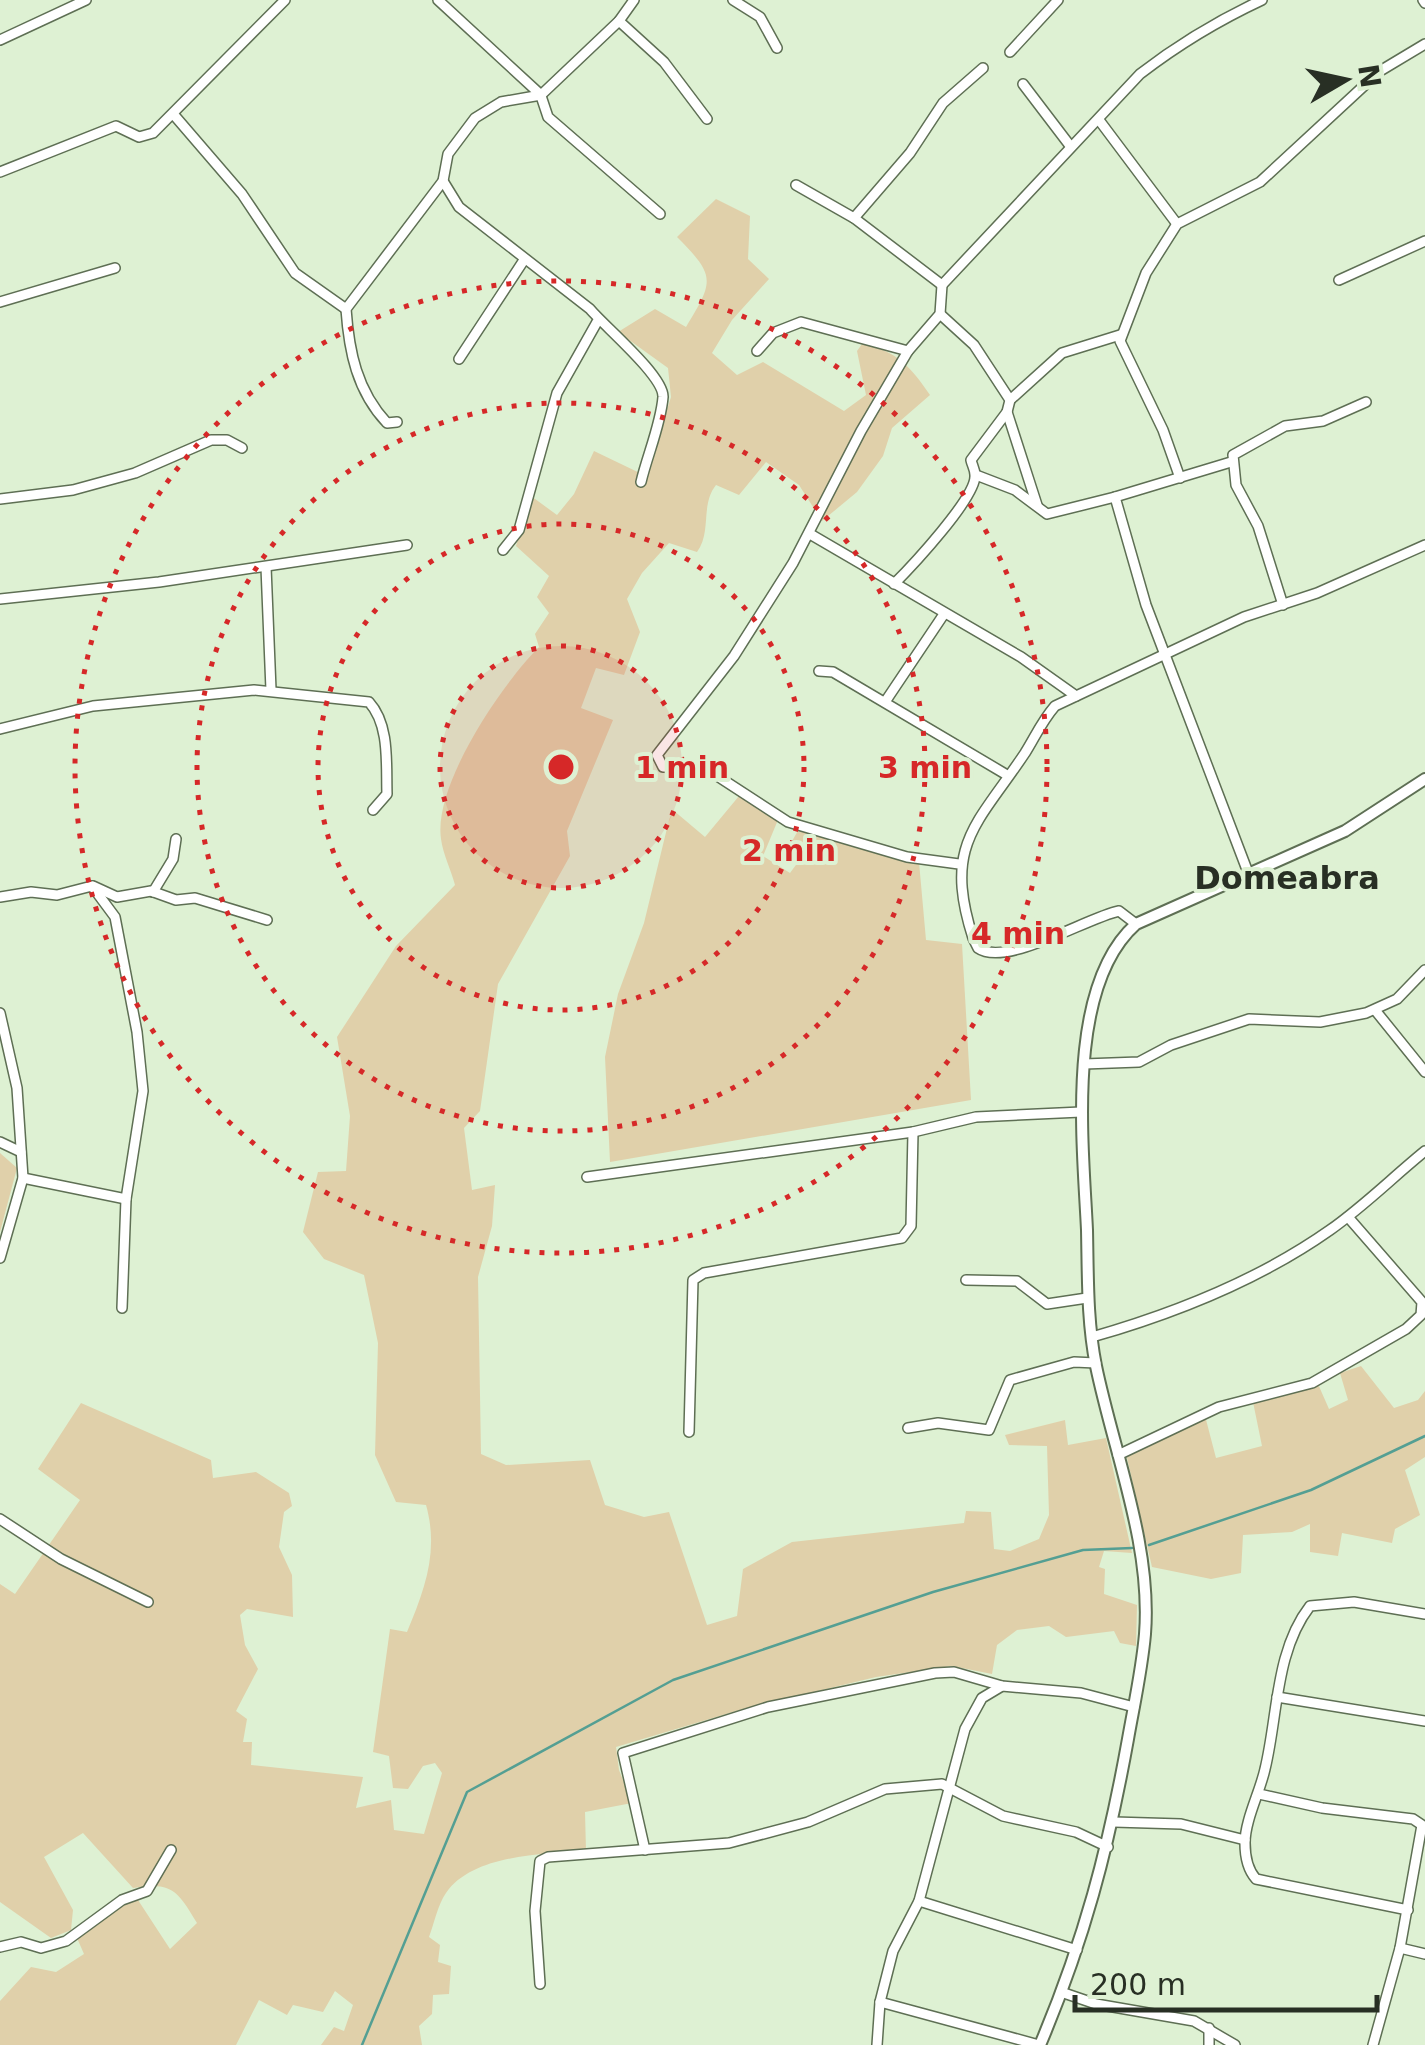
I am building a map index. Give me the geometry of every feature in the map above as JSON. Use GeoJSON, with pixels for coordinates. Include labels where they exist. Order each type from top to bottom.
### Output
{"type":"FeatureCollection","features":[{"type":"Feature","properties":{"kind":"street"},"geometry":{"type":"LineString","coordinates":[[0,40],[86,0]]}},
{"type":"Feature","properties":{"kind":"street"},"geometry":{"type":"LineString","coordinates":[[0,172],[116,126],[138,138],[174,116],[286,0]]}},
{"type":"Feature","properties":{"kind":"street"},"geometry":{"type":"LineString","coordinates":[[438,0],[541,96],[548,117],[660,214]]}},
{"type":"Feature","properties":{"kind":"street"},"geometry":{"type":"LineString","coordinates":[[397,422],[388,424],[361,386],[348,348],[346,308],[443,181],[448,154],[475,118],[500,102],[541,96],[619,21],[634,0]]}},
{"type":"Feature","properties":{"kind":"street"},"geometry":{"type":"LineString","coordinates":[[733,0],[760,18],[777,48]]}},
{"type":"Feature","properties":{"kind":"street"},"geometry":{"type":"LineString","coordinates":[[1010,52],[1058,0]]}},
{"type":"Feature","properties":{"kind":"street"},"geometry":{"type":"LineString","coordinates":[[1223,0],[1232,12]]}},
{"type":"Feature","properties":{"kind":"street"},"geometry":{"type":"LineString","coordinates":[[959,864],[907,857],[788,822],[705,768],[674,770],[659,762],[660,747],[734,656],[810,534],[861,431],[908,351],[940,314],[942,285],[1153,64],[1232,12],[1262,0]]}},
{"type":"Feature","properties":{"kind":"street"},"geometry":{"type":"LineString","coordinates":[[619,21],[664,62],[707,119]]}},
{"type":"Feature","properties":{"kind":"street"},"geometry":{"type":"LineString","coordinates":[[1180,478],[1164,430],[1122,349],[1120,335],[1146,274],[1177,224],[1260,182],[1380,71],[1425,44]]}},
{"type":"Feature","properties":{"kind":"street"},"geometry":{"type":"LineString","coordinates":[[854,218],[910,153],[943,103],[984,68]]}},
{"type":"Feature","properties":{"kind":"street"},"geometry":{"type":"LineString","coordinates":[[1023,84],[1071,147]]}},
{"type":"Feature","properties":{"kind":"street"},"geometry":{"type":"LineString","coordinates":[[174,116],[242,194],[295,273],[346,308]]}},
{"type":"Feature","properties":{"kind":"street"},"geometry":{"type":"LineString","coordinates":[[1099,120],[1177,224]]}},
{"type":"Feature","properties":{"kind":"street"},"geometry":{"type":"LineString","coordinates":[[443,181],[459,207],[590,309],[596,322],[610,328],[655,376],[664,395],[640,482]]}},
{"type":"Feature","properties":{"kind":"street"},"geometry":{"type":"LineString","coordinates":[[796,185],[854,218],[942,285]]}},
{"type":"Feature","properties":{"kind":"street"},"geometry":{"type":"LineString","coordinates":[[1339,280],[1425,241]]}},
{"type":"Feature","properties":{"kind":"street"},"geometry":{"type":"LineString","coordinates":[[459,359],[524,260]]}},
{"type":"Feature","properties":{"kind":"street"},"geometry":{"type":"LineString","coordinates":[[0,302],[115,268]]}},
{"type":"Feature","properties":{"kind":"street"},"geometry":{"type":"LineString","coordinates":[[940,314],[974,345],[1010,400]]}},
{"type":"Feature","properties":{"kind":"street"},"geometry":{"type":"LineString","coordinates":[[503,550],[518,530],[557,393],[596,322]]}},
{"type":"Feature","properties":{"kind":"street"},"geometry":{"type":"LineString","coordinates":[[758,352],[772,333],[801,322],[908,351]]}},
{"type":"Feature","properties":{"kind":"street"},"geometry":{"type":"LineString","coordinates":[[976,475],[971,460],[1007,412],[1010,400],[1062,353],[1120,335]]}},
{"type":"Feature","properties":{"kind":"street"},"geometry":{"type":"LineString","coordinates":[[976,475],[1015,490],[1047,514],[1231,462],[1239,448],[1261,436],[1297,421],[1323,421],[1366,402]]}},
{"type":"Feature","properties":{"kind":"street"},"geometry":{"type":"LineString","coordinates":[[1007,412],[1037,505]]}},
{"type":"Feature","properties":{"kind":"street"},"geometry":{"type":"LineString","coordinates":[[0,499],[73,490],[135,473],[211,440],[227,440],[242,448]]}},
{"type":"Feature","properties":{"kind":"street"},"geometry":{"type":"LineString","coordinates":[[1231,462],[1240,496],[1258,526],[1283,604]]}},
{"type":"Feature","properties":{"kind":"street"},"geometry":{"type":"LineString","coordinates":[[894,584],[924,555],[976,475]]}},
{"type":"Feature","properties":{"kind":"street"},"geometry":{"type":"LineString","coordinates":[[1114,498],[1146,605],[1249,875]]}},
{"type":"Feature","properties":{"kind":"street"},"geometry":{"type":"LineString","coordinates":[[810,534],[1021,658],[1076,696]]}},
{"type":"Feature","properties":{"kind":"street"},"geometry":{"type":"LineString","coordinates":[[0,598],[407,545]]}},
{"type":"Feature","properties":{"kind":"street"},"geometry":{"type":"LineString","coordinates":[[1136,924],[1120,912],[1109,913],[1073,931],[994,954],[984,952],[970,930],[959,864],[982,809],[1042,720],[1055,706],[1166,653],[1425,545]]}},
{"type":"Feature","properties":{"kind":"street"},"geometry":{"type":"LineString","coordinates":[[266,566],[271,690]]}},
{"type":"Feature","properties":{"kind":"street"},"geometry":{"type":"LineString","coordinates":[[885,702],[944,614]]}},
{"type":"Feature","properties":{"kind":"street"},"geometry":{"type":"LineString","coordinates":[[819,670],[833,672],[1007,775]]}},
{"type":"Feature","properties":{"kind":"street"},"geometry":{"type":"LineString","coordinates":[[0,729],[93,706],[271,690],[369,702],[380,714],[387,794],[373,810]]}},
{"type":"Feature","properties":{"kind":"street"},"geometry":{"type":"LineString","coordinates":[[880,2002],[1040,2045],[1077,1950],[1109,1848],[1134,1706],[1145,1612],[1118,1455],[1096,1364],[1087,1298],[1081,1112],[1084,1064],[1108,959],[1136,924],[1358,824],[1425,779]]}},
{"type":"Feature","properties":{"kind":"street"},"geometry":{"type":"LineString","coordinates":[[153,892],[173,859],[176,840]]}},
{"type":"Feature","properties":{"kind":"street"},"geometry":{"type":"LineString","coordinates":[[92,886],[115,917],[138,1032],[143,1091],[126,1199],[122,1308]]}},
{"type":"Feature","properties":{"kind":"street"},"geometry":{"type":"LineString","coordinates":[[0,897],[30,892],[57,895],[92,886],[118,897],[153,892],[176,900],[206,901],[267,920]]}},
{"type":"Feature","properties":{"kind":"street"},"geometry":{"type":"LineString","coordinates":[[1084,1064],[1140,1062],[1171,1045],[1236,1022],[1320,1022],[1375,1010],[1396,999],[1425,970]]}},
{"type":"Feature","properties":{"kind":"street"},"geometry":{"type":"LineString","coordinates":[[1416,979],[1425,990]]}},
{"type":"Feature","properties":{"kind":"street"},"geometry":{"type":"LineString","coordinates":[[1375,1010],[1425,1072]]}},
{"type":"Feature","properties":{"kind":"street"},"geometry":{"type":"LineString","coordinates":[[0,1014],[17,1088],[24,1178],[0,1258]]}},
{"type":"Feature","properties":{"kind":"street"},"geometry":{"type":"LineString","coordinates":[[587,1177],[913,1132],[976,1117],[1081,1112]]}},
{"type":"Feature","properties":{"kind":"street"},"geometry":{"type":"LineString","coordinates":[[690,1432],[693,1280],[704,1273],[902,1238],[911,1226],[913,1132]]}},
{"type":"Feature","properties":{"kind":"street"},"geometry":{"type":"LineString","coordinates":[[0,1142],[21,1152]]}},
{"type":"Feature","properties":{"kind":"street"},"geometry":{"type":"LineString","coordinates":[[1092,1338],[1163,1317],[1268,1267],[1348,1217],[1425,1152]]}},
{"type":"Feature","properties":{"kind":"street"},"geometry":{"type":"LineString","coordinates":[[24,1178],[126,1199]]}},
{"type":"Feature","properties":{"kind":"street"},"geometry":{"type":"LineString","coordinates":[[1118,1455],[1220,1407],[1330,1374],[1406,1329],[1421,1315],[1424,1300],[1348,1217]]}},
{"type":"Feature","properties":{"kind":"street"},"geometry":{"type":"LineString","coordinates":[[966,1280],[1017,1280],[1048,1304],[1087,1298]]}},
{"type":"Feature","properties":{"kind":"street"},"geometry":{"type":"LineString","coordinates":[[908,1428],[938,1423],[988,1430],[1010,1380],[1074,1362],[1096,1364]]}},
{"type":"Feature","properties":{"kind":"street"},"geometry":{"type":"LineString","coordinates":[[0,1519],[61,1559],[148,1602]]}},
{"type":"Feature","properties":{"kind":"street"},"geometry":{"type":"LineString","coordinates":[[1408,1910],[1256,1879],[1245,1840],[1259,1794],[1276,1697],[1294,1636],[1310,1606],[1354,1602],[1425,1614]]}},
{"type":"Feature","properties":{"kind":"street"},"geometry":{"type":"LineString","coordinates":[[644,1850],[623,1752],[636,1745],[679,1737],[768,1707],[935,1673],[954,1672],[1002,1686],[1081,1694],[1134,1706]]}},
{"type":"Feature","properties":{"kind":"street"},"geometry":{"type":"LineString","coordinates":[[877,2045],[880,2002],[893,1951],[919,1902],[965,1728],[982,1698],[1002,1686]]}},
{"type":"Feature","properties":{"kind":"street"},"geometry":{"type":"LineString","coordinates":[[1276,1697],[1425,1720]]}},
{"type":"Feature","properties":{"kind":"street"},"geometry":{"type":"LineString","coordinates":[[540,1984],[534,1911],[540,1861],[548,1857],[688,1850],[778,1831],[885,1789],[942,1784],[1003,1816],[1076,1832],[1109,1848]]}},
{"type":"Feature","properties":{"kind":"street"},"geometry":{"type":"LineString","coordinates":[[1259,1794],[1322,1808],[1413,1819],[1422,1824],[1400,1948],[1373,2045]]}},
{"type":"Feature","properties":{"kind":"street"},"geometry":{"type":"LineString","coordinates":[[1114,1822],[1182,1824],[1245,1840]]}},
{"type":"Feature","properties":{"kind":"street"},"geometry":{"type":"LineString","coordinates":[[0,1946],[21,1942],[41,1948],[66,1941],[122,1900],[147,1891],[171,1850]]}},
{"type":"Feature","properties":{"kind":"street"},"geometry":{"type":"LineString","coordinates":[[919,1902],[1077,1950]]}},
{"type":"Feature","properties":{"kind":"street"},"geometry":{"type":"LineString","coordinates":[[1400,1948],[1425,1954]]}},
{"type":"Feature","properties":{"kind":"street"},"geometry":{"type":"LineString","coordinates":[[1061,1992],[1096,2004],[1194,2021],[1235,2045]]}},
{"type":"Feature","properties":{"kind":"street"},"geometry":{"type":"LineString","coordinates":[[1209,2028],[1209,2045]]}},
{"type":"Feature","properties":{"kind":"shaded area"},"geometry":{"type":"Polygon","coordinates":[[[716,199],[750,216],[748,259],[769,279],[732,320],[712,353],[737,375],[763,362],[844,411],[866,395],[857,351],[862,344],[902,361],[930,395],[892,428],[883,456],[857,492],[822,521],[799,485],[766,462],[739,495],[716,485],[708,501],[704,536],[697,552],[669,543],[642,573],[627,599],[640,632],[624,675],[596,668],[581,708],[613,720],[567,831],[570,856],[498,984],[480,1111],[464,1128],[472,1190],[495,1185],[492,1226],[478,1277],[481,1454],[506,1465],[590,1460],[605,1505],[644,1517],[669,1512],[707,1625],[737,1616],[743,1569],[792,1542],[964,1523],[966,1511],[991,1512],[994,1549],[1010,1551],[1039,1539],[1049,1515],[1047,1446],[1009,1445],[1005,1435],[1065,1420],[1068,1445],[1106,1438],[1132,1553],[1104,1551],[1099,1567],[1105,1569],[1104,1594],[1137,1605],[1136,1646],[1120,1643],[1114,1631],[1066,1637],[1049,1626],[1017,1630],[997,1645],[992,1674],[952,1666],[876,1677],[743,1709],[616,1747],[619,1770],[632,1803],[585,1812],[586,1851],[530,1855],[491,1863],[458,1880],[446,1893],[429,1937],[440,1945],[438,1962],[451,1966],[449,1994],[433,1995],[432,2014],[419,2026],[422,2045],[321,2045],[334,2027],[344,2031],[353,2005],[335,1991],[323,2012],[293,2005],[287,2015],[259,2000],[236,2045],[0,2045],[0,2001],[31,1967],[56,1972],[84,1954],[77,1938],[118,1906],[138,1900],[170,1949],[197,1923],[172,1891],[157,1886],[133,1888],[83,1833],[44,1857],[73,1910],[71,1930],[51,1938],[0,1902],[0,1584],[15,1594],[80,1500],[38,1469],[81,1403],[211,1460],[213,1478],[256,1472],[289,1493],[292,1506],[284,1512],[279,1547],[292,1575],[293,1617],[247,1609],[240,1615],[245,1645],[258,1669],[236,1711],[247,1719],[243,1742],[252,1742],[251,1765],[363,1777],[356,1808],[391,1800],[394,1830],[424,1834],[442,1773],[435,1763],[423,1766],[408,1789],[393,1788],[389,1756],[373,1752],[390,1629],[407,1632],[419,1600],[428,1570],[430,1522],[426,1505],[396,1502],[375,1455],[378,1343],[364,1275],[324,1259],[303,1232],[318,1172],[346,1171],[350,1116],[337,1037],[396,946],[455,885],[441,839],[441,817],[448,791],[490,710],[539,647],[535,634],[549,613],[537,597],[549,576],[516,546],[531,496],[557,515],[574,494],[594,451],[646,476],[671,397],[668,368],[618,332],[655,309],[686,327],[702,299],[707,279],[699,261],[677,237],[716,199]]]}},
{"type":"Feature","properties":{"kind":"shaded area"},"geometry":{"type":"Polygon","coordinates":[[[739,796],[780,815],[763,856],[790,873],[804,854],[791,843],[800,827],[919,862],[926,940],[962,944],[971,1100],[610,1162],[605,1057],[618,994],[644,923],[669,820],[673,810],[705,837],[739,796]]]}},
{"type":"Feature","properties":{"kind":"shaded area"},"geometry":{"type":"Polygon","coordinates":[[[0,1153],[17,1168],[0,1232],[0,1153]]]}},
{"type":"Feature","properties":{"kind":"shaded area"},"geometry":{"type":"Polygon","coordinates":[[[1361,1366],[1394,1408],[1418,1400],[1425,1391],[1425,1457],[1405,1470],[1420,1515],[1395,1529],[1392,1543],[1342,1533],[1338,1556],[1310,1552],[1310,1524],[1292,1532],[1243,1535],[1241,1573],[1211,1579],[1152,1567],[1125,1449],[1204,1412],[1216,1458],[1262,1446],[1253,1402],[1318,1384],[1329,1409],[1348,1400],[1340,1373],[1361,1366]]]}},
{"type":"Feature","properties":{"kind":"waterway"},"geometry":{"type":"LineString","coordinates":[[1149,1545],[1311,1490],[1425,1436]]}},
{"type":"Feature","properties":{"kind":"waterway"},"geometry":{"type":"LineString","coordinates":[[362,2045],[467,1792],[673,1680],[933,1592],[1083,1550],[1132,1548]]}},
{"type":"Feature","properties":{"kind":"district","name":"Domeabra"},"geometry":{"type":"Point","coordinates":[1287,878]}}]}
